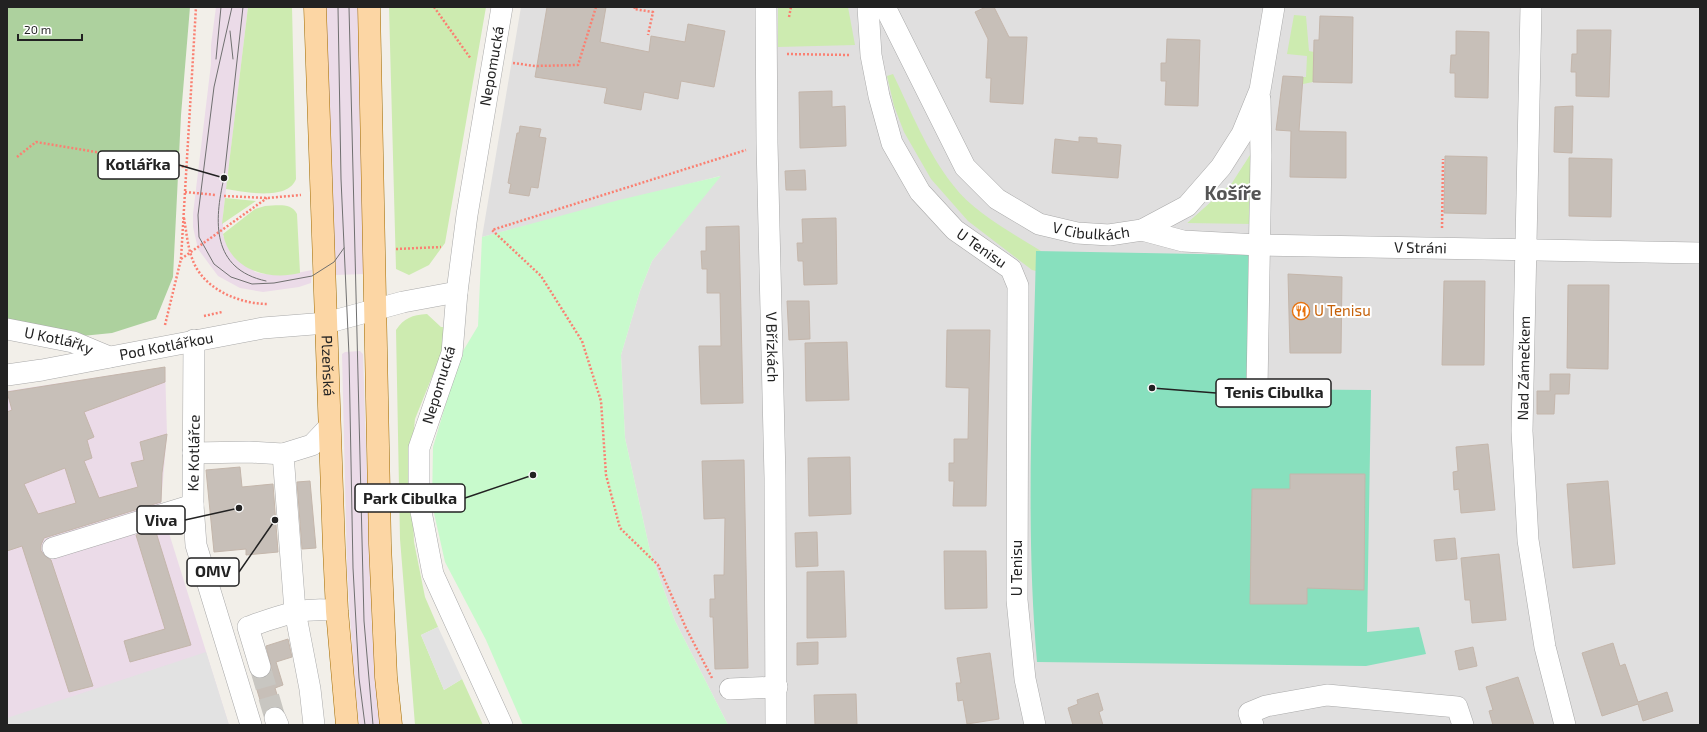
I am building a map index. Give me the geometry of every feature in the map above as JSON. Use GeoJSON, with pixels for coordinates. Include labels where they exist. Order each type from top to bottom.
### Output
{"type":"FeatureCollection","features":[{"type":"Feature","properties":{"kind":"main road","name":"Plzeňská"},"geometry":{"type":"LineString","coordinates":[[315,7],[329,427],[337,611],[347,725]]}},
{"type":"Feature","properties":{"kind":"main road"},"geometry":{"type":"LineString","coordinates":[[369,7],[382,610],[391,725]]}},
{"type":"Feature","properties":{"kind":"street","name":"Nepomucká"},"geometry":{"type":"LineString","coordinates":[[502,7],[483,61],[457,292],[452,353],[419,448],[419,502],[433,574],[502,725]]}},
{"type":"Feature","properties":{"kind":"street","name":"V Břízkách"},"geometry":{"type":"LineString","coordinates":[[766,7],[767,143],[775,478],[776,725]]}},
{"type":"Feature","properties":{"kind":"street","name":"U Tenisu"},"geometry":{"type":"LineString","coordinates":[[868,7],[871,55],[879,96],[892,143],[920,192],[955,230],[1011,269],[1018,286],[1017,600],[1025,679],[1035,725]]}},
{"type":"Feature","properties":{"kind":"street","name":"V Cibulkách"},"geometry":{"type":"LineString","coordinates":[[885,7],[965,167],[997,199],[1039,224],[1077,233],[1109,235],[1142,230],[1187,206],[1221,167],[1242,134],[1260,90],[1274,7]]}},
{"type":"Feature","properties":{"kind":"street","name":"Nad Zámečkem"},"geometry":{"type":"LineString","coordinates":[[1531,7],[1522,431],[1528,540],[1545,647],[1565,725]]}},
{"type":"Feature","properties":{"kind":"street"},"geometry":{"type":"LineString","coordinates":[[1257,388],[1261,156],[1260,90]]}},
{"type":"Feature","properties":{"kind":"street","name":"V Stráni"},"geometry":{"type":"LineString","coordinates":[[1142,230],[1183,241],[1259,245],[1700,253]]}},
{"type":"Feature","properties":{"kind":"street","name":"Pod Kotlářkou"},"geometry":{"type":"LineString","coordinates":[[7,375],[263,328],[326,323],[403,302],[457,292]]}},
{"type":"Feature","properties":{"kind":"street","name":"U Kotlářky"},"geometry":{"type":"LineString","coordinates":[[7,329],[73,342],[109,356]]}},
{"type":"Feature","properties":{"kind":"street","name":"Ke Kotlářce"},"geometry":{"type":"LineString","coordinates":[[194,340],[193,505],[196,545],[251,725]]}},
{"type":"Feature","properties":{"kind":"street"},"geometry":{"type":"LineString","coordinates":[[193,453],[249,452],[283,454],[312,445],[329,427]]}},
{"type":"Feature","properties":{"kind":"street"},"geometry":{"type":"LineString","coordinates":[[283,454],[295,611],[310,689],[314,725]]}},
{"type":"Feature","properties":{"kind":"street"},"geometry":{"type":"LineString","coordinates":[[53,548],[193,505]]}},
{"type":"Feature","properties":{"kind":"street"},"geometry":{"type":"LineString","coordinates":[[260,667],[248,627],[295,611],[322,609],[337,611]]}},
{"type":"Feature","properties":{"kind":"street"},"geometry":{"type":"LineString","coordinates":[[730,689],[777,687]]}},
{"type":"Feature","properties":{"kind":"street"},"geometry":{"type":"LineString","coordinates":[[1253,725],[1249,713],[1266,706],[1327,695],[1457,708],[1463,725]]}},
{"type":"Feature","properties":{"kind":"path"},"geometry":{"type":"LineString","coordinates":[[171,327],[164,330],[181,259],[196,7]]}},
{"type":"Feature","properties":{"kind":"path"},"geometry":{"type":"LineString","coordinates":[[434,7],[483,61],[535,66],[578,65],[596,7]]}},
{"type":"Feature","properties":{"kind":"path"},"geometry":{"type":"LineString","coordinates":[[635,7],[634,9],[653,12],[648,35]]}},
{"type":"Feature","properties":{"kind":"path"},"geometry":{"type":"LineString","coordinates":[[787,54],[840,54]]}},
{"type":"Feature","properties":{"kind":"path"},"geometry":{"type":"LineString","coordinates":[[17,157],[36,142],[186,167]]}},
{"type":"Feature","properties":{"kind":"path"},"geometry":{"type":"LineString","coordinates":[[730,689],[722,690],[718,688],[686,628],[658,564],[620,528],[606,475],[601,401],[582,341],[541,276],[492,230],[767,143]]}},
{"type":"Feature","properties":{"kind":"path"},"geometry":{"type":"LineString","coordinates":[[1442,232],[1444,159]]}},
{"type":"Feature","properties":{"kind":"path"},"geometry":{"type":"LineString","coordinates":[[185,192],[216,196]]}},
{"type":"Feature","properties":{"kind":"path"},"geometry":{"type":"LineString","coordinates":[[224,196],[267,198],[303,195]]}},
{"type":"Feature","properties":{"kind":"path"},"geometry":{"type":"LineString","coordinates":[[181,259],[267,198]]}},
{"type":"Feature","properties":{"kind":"path"},"geometry":{"type":"LineString","coordinates":[[184,212],[191,252],[198,269],[215,288],[229,296],[245,302],[274,304],[251,308]]}},
{"type":"Feature","properties":{"kind":"path"},"geometry":{"type":"LineString","coordinates":[[392,249],[447,247]]}},
{"type":"Feature","properties":{"kind":"path"},"geometry":{"type":"LineString","coordinates":[[201,317],[229,311]]}},
{"type":"Feature","properties":{"kind":"shaded area"},"geometry":{"type":"Polygon","coordinates":[[[216,7],[248,7],[223,215],[223,236],[255,272],[287,275],[312,270],[311,283],[299,287],[263,292],[240,288],[218,276],[198,249],[193,227],[193,214],[211,64],[211,45],[216,7]]]}},
{"type":"Feature","properties":{"kind":"shaded area"},"geometry":{"type":"Polygon","coordinates":[[[325,7],[359,7],[365,274],[335,275],[325,7]]]}},
{"type":"Feature","properties":{"kind":"shaded area"},"geometry":{"type":"Polygon","coordinates":[[[521,7],[1700,7],[1700,725],[728,725],[675,621],[650,551],[625,438],[621,355],[640,291],[652,261],[720,176],[482,237],[521,7]]]}},
{"type":"Feature","properties":{"kind":"shaded area"},"geometry":{"type":"Polygon","coordinates":[[[1248,148],[1251,153],[1232,183],[1187,223],[1189,212],[1233,170],[1248,148]]]}},
{"type":"Feature","properties":{"kind":"shaded area"},"geometry":{"type":"Polygon","coordinates":[[[360,351],[363,354],[372,630],[380,725],[359,725],[354,677],[347,569],[342,354],[345,352],[360,351]]]}},
{"type":"Feature","properties":{"kind":"shaded area"},"geometry":{"type":"Polygon","coordinates":[[[165,367],[167,434],[161,503],[163,514],[229,725],[7,725],[7,391],[165,367]]]}},
{"type":"Feature","properties":{"kind":"shaded area"},"geometry":{"type":"Polygon","coordinates":[[[438,627],[462,679],[444,690],[421,635],[438,627]]]}},
{"type":"Feature","properties":{"kind":"shaded area"},"geometry":{"type":"Polygon","coordinates":[[[206,652],[229,725],[7,725],[7,718],[206,652]]]}},
{"type":"Feature","properties":{"kind":"green space"},"geometry":{"type":"Polygon","coordinates":[[[7,7],[190,7],[181,115],[173,277],[156,319],[112,333],[72,337],[7,321],[7,7]]]}},
{"type":"Feature","properties":{"kind":"green space"},"geometry":{"type":"Polygon","coordinates":[[[248,7],[292,7],[296,179],[291,186],[275,193],[254,193],[226,189],[248,7]]]}},
{"type":"Feature","properties":{"kind":"green space"},"geometry":{"type":"Polygon","coordinates":[[[389,7],[486,7],[445,243],[429,265],[409,275],[396,269],[389,7]]]}},
{"type":"Feature","properties":{"kind":"green space"},"geometry":{"type":"Polygon","coordinates":[[[778,7],[848,7],[855,45],[778,47],[778,7]]]}},
{"type":"Feature","properties":{"kind":"green space"},"geometry":{"type":"Polygon","coordinates":[[[1294,15],[1306,16],[1309,51],[1314,52],[1313,82],[1303,84],[1303,77],[1306,77],[1307,56],[1287,54],[1294,15]]]}},
{"type":"Feature","properties":{"kind":"green space"},"geometry":{"type":"Polygon","coordinates":[[[893,74],[927,145],[953,185],[982,213],[1041,251],[1037,251],[1036,271],[1032,270],[968,221],[931,179],[904,132],[894,106],[887,76],[893,74]]]}},
{"type":"Feature","properties":{"kind":"green space"},"geometry":{"type":"Polygon","coordinates":[[[1251,153],[1253,224],[1187,223],[1214,199],[1230,182],[1238,173],[1251,153]]]}},
{"type":"Feature","properties":{"kind":"green space"},"geometry":{"type":"Polygon","coordinates":[[[721,176],[652,261],[640,291],[621,355],[625,438],[650,551],[675,621],[728,725],[523,725],[486,640],[445,562],[432,504],[433,447],[460,356],[478,326],[482,237],[619,200],[721,176]]]}},
{"type":"Feature","properties":{"kind":"green space"},"geometry":{"type":"Polygon","coordinates":[[[225,198],[256,201],[222,224],[225,198]]]}},
{"type":"Feature","properties":{"kind":"green space"},"geometry":{"type":"Polygon","coordinates":[[[265,206],[287,206],[294,210],[297,214],[300,273],[275,275],[263,274],[252,270],[233,256],[227,246],[223,234],[255,209],[265,206]]]}},
{"type":"Feature","properties":{"kind":"green space"},"geometry":{"type":"Polygon","coordinates":[[[1036,251],[1252,255],[1250,389],[1371,390],[1367,632],[1419,627],[1426,654],[1366,666],[1037,662],[1031,560],[1031,457],[1036,251]]]}},
{"type":"Feature","properties":{"kind":"green space"},"geometry":{"type":"Polygon","coordinates":[[[427,314],[441,327],[445,327],[442,352],[415,419],[411,458],[414,542],[425,597],[438,627],[421,635],[444,690],[462,679],[483,725],[415,725],[400,539],[396,330],[405,320],[417,315],[427,314]]]}},
{"type":"Feature","properties":{"kind":"building"},"geometry":{"type":"Polygon","coordinates":[[[547,7],[606,7],[600,42],[649,52],[651,36],[685,42],[688,24],[725,31],[714,87],[681,81],[678,99],[644,92],[641,110],[604,103],[607,88],[535,77],[547,7]]]}},
{"type":"Feature","properties":{"kind":"building"},"geometry":{"type":"Polygon","coordinates":[[[986,7],[994,7],[1009,37],[1027,37],[1023,104],[990,102],[991,78],[986,78],[988,39],[975,12],[986,7]]]}},
{"type":"Feature","properties":{"kind":"building"},"geometry":{"type":"Polygon","coordinates":[[[1320,16],[1353,17],[1352,83],[1313,82],[1314,40],[1319,40],[1320,16]]]}},
{"type":"Feature","properties":{"kind":"building"},"geometry":{"type":"Polygon","coordinates":[[[1577,30],[1611,30],[1609,97],[1576,96],[1576,72],[1571,72],[1572,54],[1577,54],[1577,30]]]}},
{"type":"Feature","properties":{"kind":"building"},"geometry":{"type":"Polygon","coordinates":[[[1456,31],[1489,32],[1488,98],[1455,97],[1455,73],[1450,73],[1451,55],[1456,55],[1456,31]]]}},
{"type":"Feature","properties":{"kind":"building"},"geometry":{"type":"Polygon","coordinates":[[[1167,39],[1200,40],[1198,106],[1165,105],[1166,81],[1161,81],[1161,63],[1166,63],[1167,39]]]}},
{"type":"Feature","properties":{"kind":"building"},"geometry":{"type":"Polygon","coordinates":[[[1283,76],[1303,77],[1299,131],[1346,132],[1346,178],[1290,177],[1291,131],[1276,130],[1283,76]]]}},
{"type":"Feature","properties":{"kind":"building"},"geometry":{"type":"Polygon","coordinates":[[[832,91],[832,107],[845,106],[846,146],[800,148],[799,92],[832,91]]]}},
{"type":"Feature","properties":{"kind":"building"},"geometry":{"type":"Polygon","coordinates":[[[1573,106],[1572,153],[1554,152],[1555,107],[1573,106]]]}},
{"type":"Feature","properties":{"kind":"building"},"geometry":{"type":"Polygon","coordinates":[[[520,126],[541,129],[539,137],[546,138],[538,188],[531,187],[529,196],[509,193],[511,184],[508,183],[517,133],[519,133],[520,126]]]}},
{"type":"Feature","properties":{"kind":"building"},"geometry":{"type":"Polygon","coordinates":[[[1079,137],[1097,138],[1097,143],[1121,145],[1118,178],[1052,173],[1055,139],[1079,142],[1079,137]]]}},
{"type":"Feature","properties":{"kind":"building"},"geometry":{"type":"Polygon","coordinates":[[[1445,156],[1487,157],[1486,214],[1444,213],[1445,156]]]}},
{"type":"Feature","properties":{"kind":"building"},"geometry":{"type":"Polygon","coordinates":[[[1569,158],[1612,159],[1611,217],[1569,216],[1569,158]]]}},
{"type":"Feature","properties":{"kind":"building"},"geometry":{"type":"Polygon","coordinates":[[[805,170],[806,190],[786,190],[785,171],[805,170]]]}},
{"type":"Feature","properties":{"kind":"building"},"geometry":{"type":"Polygon","coordinates":[[[836,218],[837,284],[804,285],[803,261],[798,261],[797,243],[803,243],[802,219],[836,218]]]}},
{"type":"Feature","properties":{"kind":"building"},"geometry":{"type":"Polygon","coordinates":[[[739,226],[743,403],[701,404],[699,346],[721,346],[720,293],[707,293],[707,269],[702,269],[701,251],[706,251],[706,227],[739,226]]]}},
{"type":"Feature","properties":{"kind":"building"},"geometry":{"type":"Polygon","coordinates":[[[1288,274],[1342,277],[1341,353],[1290,353],[1288,274]]]}},
{"type":"Feature","properties":{"kind":"building"},"geometry":{"type":"Polygon","coordinates":[[[1444,281],[1485,281],[1484,365],[1442,365],[1444,281]]]}},
{"type":"Feature","properties":{"kind":"building"},"geometry":{"type":"Polygon","coordinates":[[[1568,285],[1609,285],[1608,369],[1567,368],[1568,285]]]}},
{"type":"Feature","properties":{"kind":"building"},"geometry":{"type":"Polygon","coordinates":[[[787,301],[809,301],[810,339],[789,340],[787,301]]]}},
{"type":"Feature","properties":{"kind":"building"},"geometry":{"type":"Polygon","coordinates":[[[947,330],[990,330],[986,506],[953,506],[954,481],[949,481],[949,463],[954,463],[954,439],[968,439],[969,388],[946,387],[947,330]]]}},
{"type":"Feature","properties":{"kind":"building"},"geometry":{"type":"Polygon","coordinates":[[[847,342],[849,400],[806,401],[805,343],[847,342]]]}},
{"type":"Feature","properties":{"kind":"building"},"geometry":{"type":"Polygon","coordinates":[[[165,367],[165,382],[84,412],[94,437],[87,440],[92,458],[84,461],[99,498],[138,487],[131,463],[144,460],[140,442],[167,434],[162,473],[161,502],[44,538],[41,545],[41,551],[51,560],[93,686],[69,692],[22,546],[7,551],[7,412],[12,410],[7,392],[165,367]],[[65,468],[24,484],[38,514],[76,503],[65,468]]]}},
{"type":"Feature","properties":{"kind":"building"},"geometry":{"type":"Polygon","coordinates":[[[1550,374],[1570,374],[1569,394],[1555,394],[1554,414],[1537,414],[1537,391],[1550,391],[1550,374]]]}},
{"type":"Feature","properties":{"kind":"building"},"geometry":{"type":"Polygon","coordinates":[[[1488,444],[1495,510],[1461,513],[1459,489],[1454,490],[1453,472],[1458,471],[1456,447],[1488,444]]]}},
{"type":"Feature","properties":{"kind":"building"},"geometry":{"type":"Polygon","coordinates":[[[850,457],[851,514],[809,516],[808,458],[850,457]]]}},
{"type":"Feature","properties":{"kind":"building"},"geometry":{"type":"Polygon","coordinates":[[[744,460],[748,668],[715,669],[713,617],[710,617],[710,599],[715,599],[714,575],[724,575],[725,518],[704,519],[702,461],[744,460]]]}},
{"type":"Feature","properties":{"kind":"building"},"geometry":{"type":"Polygon","coordinates":[[[240,467],[242,487],[273,484],[278,552],[246,555],[246,549],[214,552],[206,470],[240,467]]]}},
{"type":"Feature","properties":{"kind":"building"},"geometry":{"type":"Polygon","coordinates":[[[1290,474],[1365,474],[1364,590],[1307,588],[1307,604],[1250,604],[1252,489],[1290,489],[1290,474]]]}},
{"type":"Feature","properties":{"kind":"building"},"geometry":{"type":"Polygon","coordinates":[[[310,481],[316,548],[302,549],[297,482],[310,481]]]}},
{"type":"Feature","properties":{"kind":"building"},"geometry":{"type":"Polygon","coordinates":[[[1608,481],[1615,564],[1573,568],[1567,484],[1608,481]]]}},
{"type":"Feature","properties":{"kind":"building"},"geometry":{"type":"Polygon","coordinates":[[[155,529],[191,645],[130,662],[124,641],[165,629],[136,535],[155,529]]]}},
{"type":"Feature","properties":{"kind":"building"},"geometry":{"type":"Polygon","coordinates":[[[817,532],[818,566],[796,567],[795,533],[817,532]]]}},
{"type":"Feature","properties":{"kind":"building"},"geometry":{"type":"Polygon","coordinates":[[[1455,538],[1457,559],[1436,561],[1434,540],[1455,538]]]}},
{"type":"Feature","properties":{"kind":"building"},"geometry":{"type":"Polygon","coordinates":[[[944,551],[986,551],[987,608],[945,609],[944,551]]]}},
{"type":"Feature","properties":{"kind":"building"},"geometry":{"type":"Polygon","coordinates":[[[1499,554],[1506,620],[1472,623],[1470,600],[1465,600],[1461,558],[1499,554]]]}},
{"type":"Feature","properties":{"kind":"building"},"geometry":{"type":"Polygon","coordinates":[[[844,571],[846,637],[807,638],[807,572],[844,571]]]}},
{"type":"Feature","properties":{"kind":"building"},"geometry":{"type":"Polygon","coordinates":[[[288,639],[292,657],[276,662],[283,685],[275,688],[281,708],[271,707],[264,713],[253,677],[258,679],[264,678],[272,670],[266,646],[288,639]]]}},
{"type":"Feature","properties":{"kind":"building"},"geometry":{"type":"Polygon","coordinates":[[[818,642],[818,664],[797,665],[797,643],[818,642]]]}},
{"type":"Feature","properties":{"kind":"building"},"geometry":{"type":"Polygon","coordinates":[[[1613,643],[1620,666],[1625,664],[1638,702],[1667,692],[1673,711],[1643,721],[1638,704],[1602,716],[1582,653],[1613,643]]]}},
{"type":"Feature","properties":{"kind":"building"},"geometry":{"type":"Polygon","coordinates":[[[1473,647],[1477,666],[1459,670],[1455,651],[1473,647]]]}},
{"type":"Feature","properties":{"kind":"building"},"geometry":{"type":"Polygon","coordinates":[[[990,653],[999,719],[967,724],[963,700],[958,701],[956,683],[961,683],[957,658],[990,653]]]}},
{"type":"Feature","properties":{"kind":"building"},"geometry":{"type":"Polygon","coordinates":[[[1518,677],[1534,725],[1493,725],[1489,711],[1493,710],[1486,687],[1518,677]]]}},
{"type":"Feature","properties":{"kind":"building"},"geometry":{"type":"Polygon","coordinates":[[[1098,693],[1103,710],[1099,712],[1103,725],[1073,725],[1068,708],[1078,704],[1077,700],[1098,693]]]}},
{"type":"Feature","properties":{"kind":"building"},"geometry":{"type":"Polygon","coordinates":[[[856,694],[857,725],[815,725],[814,695],[856,694]]]}},
{"type":"Feature","properties":{"kind":"tunnel"},"geometry":{"type":"LineString","coordinates":[[260,667],[275,718]]}},
{"type":"Feature","properties":{"kind":"tram line"},"geometry":{"type":"LineString","coordinates":[[216,59],[221,7]]}},
{"type":"Feature","properties":{"kind":"tram line"},"geometry":{"type":"LineString","coordinates":[[232,7],[214,87],[198,215],[199,237],[214,264],[231,277],[252,284],[274,283],[312,276],[334,262],[344,248]]}},
{"type":"Feature","properties":{"kind":"tram line"},"geometry":{"type":"LineString","coordinates":[[243,7],[218,226],[221,241],[226,254],[235,266],[248,275],[266,281]]}},
{"type":"Feature","properties":{"kind":"tram line"},"geometry":{"type":"LineString","coordinates":[[338,7],[341,179],[349,355],[353,568],[359,678],[365,725]]}},
{"type":"Feature","properties":{"kind":"tram line"},"geometry":{"type":"LineString","coordinates":[[349,7],[364,621],[373,725]]}},
{"type":"Feature","properties":{"kind":"tram line"},"geometry":{"type":"LineString","coordinates":[[230,31],[233,59]]}},
{"type":"Feature","properties":{"kind":"place","name":"Kotlářka"},"geometry":{"type":"Point","coordinates":[224,178]}},
{"type":"Feature","properties":{"kind":"place","name":"U Tenisu"},"geometry":{"type":"Point","coordinates":[1301,311]}},
{"type":"Feature","properties":{"kind":"place","name":"Tenis Cibulka"},"geometry":{"type":"Point","coordinates":[1152,388]}},
{"type":"Feature","properties":{"kind":"place","name":"Park Cibulka"},"geometry":{"type":"Point","coordinates":[533,475]}},
{"type":"Feature","properties":{"kind":"place","name":"Viva"},"geometry":{"type":"Point","coordinates":[239,508]}},
{"type":"Feature","properties":{"kind":"place","name":"OMV"},"geometry":{"type":"Point","coordinates":[275,520]}},
{"type":"Feature","properties":{"kind":"district","name":"Košíře"},"geometry":{"type":"Point","coordinates":[1233,193]}}]}
